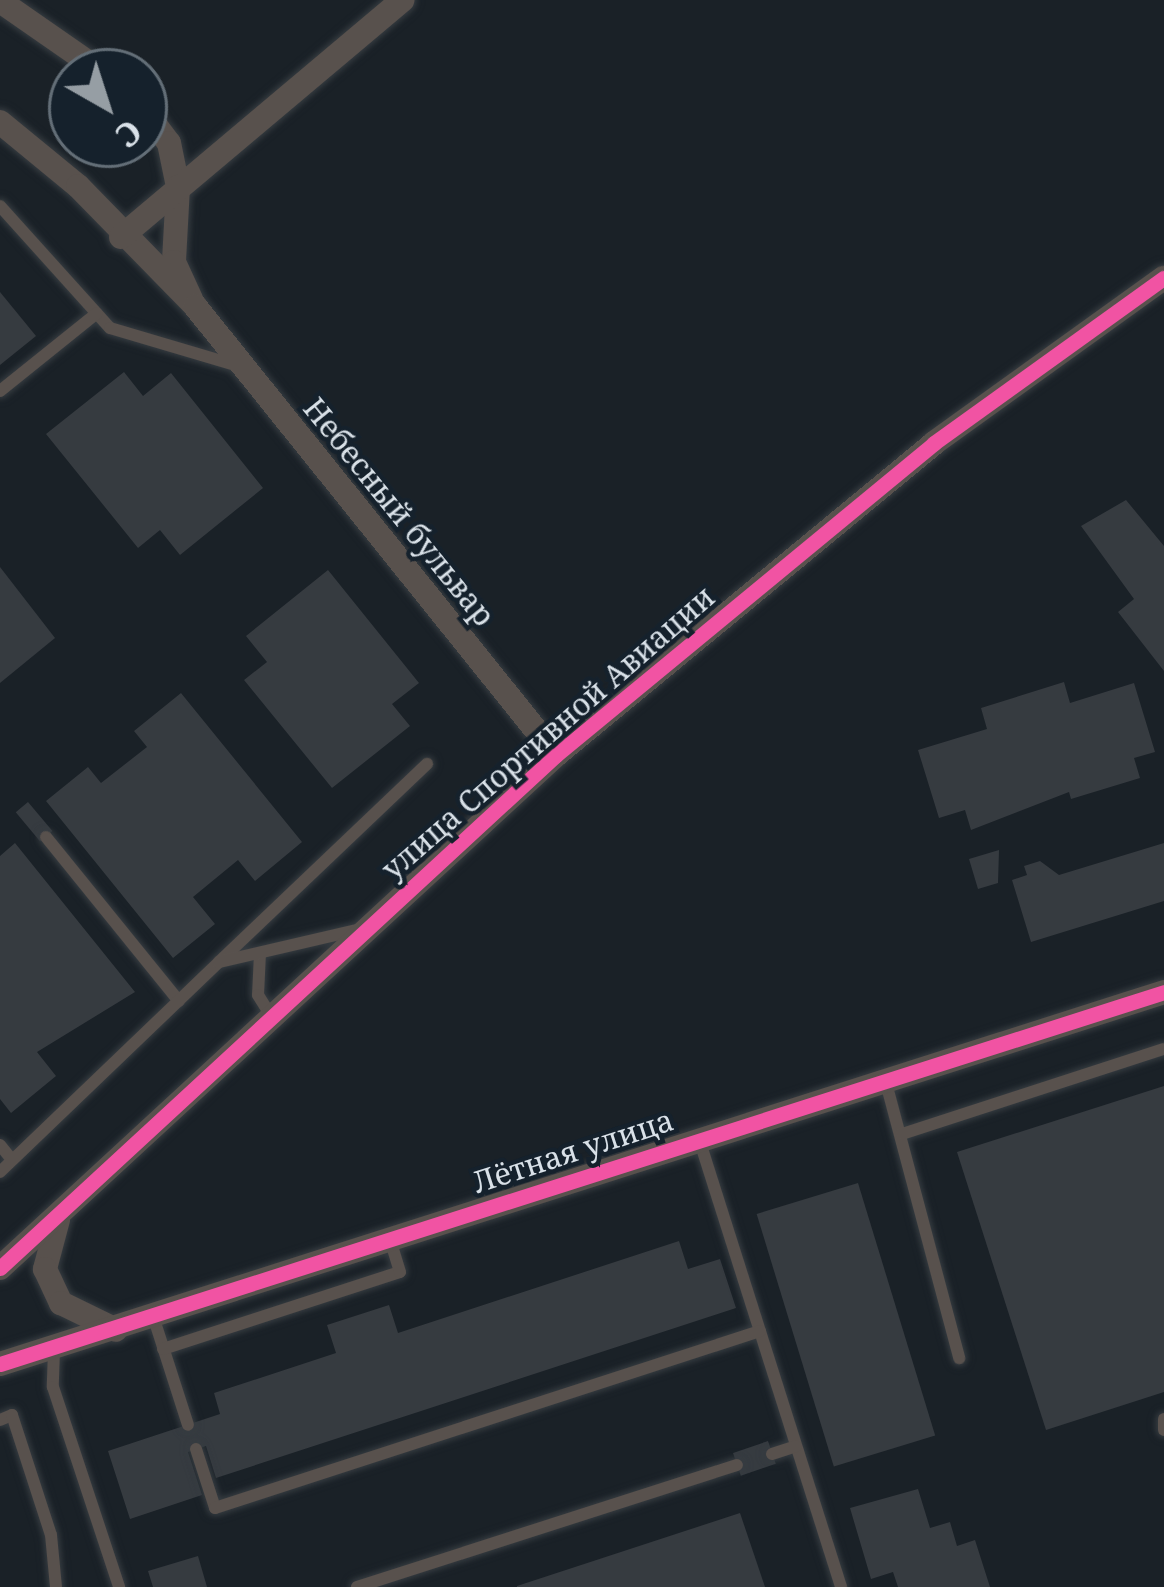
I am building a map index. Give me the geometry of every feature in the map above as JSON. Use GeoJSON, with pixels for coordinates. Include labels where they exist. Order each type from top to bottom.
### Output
{"type":"FeatureCollection","features":[{"type":"Feature","properties":{"kind":"street"},"geometry":{"type":"LineString","coordinates":[[121,237],[403,0]]}},
{"type":"Feature","properties":{"kind":"street"},"geometry":{"type":"LineString","coordinates":[[0,1],[68,48]]}},
{"type":"Feature","properties":{"kind":"street","name":"Небесный бульвар"},"geometry":{"type":"LineString","coordinates":[[0,122],[78,186],[121,237],[195,306],[556,754]]}},
{"type":"Feature","properties":{"kind":"street","name":"Небесный бульвар"},"geometry":{"type":"LineString","coordinates":[[168,142],[178,187],[174,262],[195,306]]}},
{"type":"Feature","properties":{"kind":"street","name":"улица Спортивной Авиации"},"geometry":{"type":"LineString","coordinates":[[0,1268],[556,754],[934,443],[1164,278]]}},
{"type":"Feature","properties":{"kind":"street","name":"Лётная улица"},"geometry":{"type":"LineString","coordinates":[[0,1364],[154,1319],[884,1078],[1164,992]]}},
{"type":"Feature","properties":{"kind":"street"},"geometry":{"type":"LineString","coordinates":[[63,1210],[45,1270],[62,1303],[119,1330]]}},
{"type":"Feature","properties":{"kind":"lane"},"geometry":{"type":"LineString","coordinates":[[0,206],[97,313],[124,334],[244,368]]}},
{"type":"Feature","properties":{"kind":"lane"},"geometry":{"type":"LineString","coordinates":[[0,391],[97,313]]}},
{"type":"Feature","properties":{"kind":"lane"},"geometry":{"type":"LineString","coordinates":[[0,1172],[427,764]]}},
{"type":"Feature","properties":{"kind":"lane"},"geometry":{"type":"LineString","coordinates":[[46,836],[178,1001]]}},
{"type":"Feature","properties":{"kind":"lane"},"geometry":{"type":"LineString","coordinates":[[220,962],[366,928]]}},
{"type":"Feature","properties":{"kind":"lane"},"geometry":{"type":"LineString","coordinates":[[260,952],[258,995],[271,1016]]}},
{"type":"Feature","properties":{"kind":"lane"},"geometry":{"type":"LineString","coordinates":[[902,1134],[1164,1049]]}},
{"type":"Feature","properties":{"kind":"lane"},"geometry":{"type":"LineString","coordinates":[[884,1078],[959,1358]]}},
{"type":"Feature","properties":{"kind":"lane"},"geometry":{"type":"LineString","coordinates":[[699,1138],[841,1587]]}},
{"type":"Feature","properties":{"kind":"lane"},"geometry":{"type":"LineString","coordinates":[[0,1145],[12,1160]]}},
{"type":"Feature","properties":{"kind":"lane"},"geometry":{"type":"LineString","coordinates":[[164,1349],[400,1272],[390,1240]]}},
{"type":"Feature","properties":{"kind":"lane"},"geometry":{"type":"LineString","coordinates":[[154,1319],[188,1425]]}},
{"type":"Feature","properties":{"kind":"lane"},"geometry":{"type":"LineString","coordinates":[[196,1449],[215,1508],[760,1331]]}},
{"type":"Feature","properties":{"kind":"lane"},"geometry":{"type":"LineString","coordinates":[[54,1350],[52,1387],[119,1587]]}},
{"type":"Feature","properties":{"kind":"lane"},"geometry":{"type":"LineString","coordinates":[[0,1420],[12,1415],[51,1534],[56,1587]]}},
{"type":"Feature","properties":{"kind":"lane"},"geometry":{"type":"LineString","coordinates":[[1164,1419],[1164,1430]]}},
{"type":"Feature","properties":{"kind":"lane"},"geometry":{"type":"LineString","coordinates":[[772,1454],[796,1446]]}},
{"type":"Feature","properties":{"kind":"lane"},"geometry":{"type":"LineString","coordinates":[[357,1587],[737,1465]]}},
{"type":"Feature","properties":{"kind":"building"},"geometry":{"type":"Polygon","coordinates":[[[0,292],[36,336],[0,365],[0,292]]]}},
{"type":"Feature","properties":{"kind":"building"},"geometry":{"type":"Polygon","coordinates":[[[124,372],[143,396],[171,373],[263,488],[180,555],[160,530],[138,548],[46,434],[124,372]]]}},
{"type":"Feature","properties":{"kind":"building"},"geometry":{"type":"Polygon","coordinates":[[[1126,500],[1164,546],[1164,671],[1118,612],[1134,599],[1081,526],[1126,500]]]}},
{"type":"Feature","properties":{"kind":"building"},"geometry":{"type":"Polygon","coordinates":[[[0,567],[55,638],[0,683],[0,567]]]}},
{"type":"Feature","properties":{"kind":"building"},"geometry":{"type":"Polygon","coordinates":[[[328,570],[419,683],[392,704],[410,726],[332,788],[244,680],[267,662],[246,636],[328,570]]]}},
{"type":"Feature","properties":{"kind":"building"},"geometry":{"type":"Polygon","coordinates":[[[1064,682],[1070,703],[1134,683],[1155,752],[1134,758],[1140,778],[1071,799],[1069,792],[971,830],[965,810],[939,818],[918,750],[987,729],[981,708],[1064,682]]]}},
{"type":"Feature","properties":{"kind":"building"},"geometry":{"type":"Polygon","coordinates":[[[181,693],[302,842],[255,881],[238,860],[193,897],[215,924],[173,958],[46,801],[88,767],[101,783],[147,747],[134,731],[181,693]]]}},
{"type":"Feature","properties":{"kind":"building"},"geometry":{"type":"Polygon","coordinates":[[[28,802],[52,831],[40,841],[16,812],[28,802]]]}},
{"type":"Feature","properties":{"kind":"building"},"geometry":{"type":"Polygon","coordinates":[[[15,843],[135,992],[37,1052],[56,1076],[11,1113],[0,1099],[0,856],[15,843]]]}},
{"type":"Feature","properties":{"kind":"building"},"geometry":{"type":"Polygon","coordinates":[[[1164,843],[1164,901],[1031,942],[1012,880],[1027,875],[1024,866],[1040,861],[1059,875],[1164,843]]]}},
{"type":"Feature","properties":{"kind":"building"},"geometry":{"type":"Polygon","coordinates":[[[999,850],[998,883],[978,889],[969,859],[999,850]]]}},
{"type":"Feature","properties":{"kind":"building"},"geometry":{"type":"Polygon","coordinates":[[[1164,1086],[1164,1392],[1046,1430],[957,1152],[1164,1086]]]}},
{"type":"Feature","properties":{"kind":"building"},"geometry":{"type":"Polygon","coordinates":[[[858,1183],[935,1435],[834,1466],[757,1214],[858,1183]]]}},
{"type":"Feature","properties":{"kind":"building"},"geometry":{"type":"Polygon","coordinates":[[[679,1241],[688,1269],[720,1259],[736,1308],[216,1478],[206,1446],[188,1452],[202,1495],[130,1519],[108,1451],[220,1414],[214,1393],[336,1353],[327,1325],[389,1305],[398,1333],[679,1241]]]}},
{"type":"Feature","properties":{"kind":"building"},"geometry":{"type":"Polygon","coordinates":[[[768,1441],[776,1464],[741,1476],[733,1453],[768,1441]]]}},
{"type":"Feature","properties":{"kind":"building"},"geometry":{"type":"Polygon","coordinates":[[[918,1489],[930,1528],[950,1522],[957,1546],[975,1540],[990,1587],[898,1587],[893,1572],[871,1579],[850,1508],[918,1489]]]}},
{"type":"Feature","properties":{"kind":"building"},"geometry":{"type":"Polygon","coordinates":[[[740,1513],[765,1587],[517,1587],[517,1586],[740,1513]]]}},
{"type":"Feature","properties":{"kind":"building"},"geometry":{"type":"Polygon","coordinates":[[[198,1556],[207,1587],[153,1587],[148,1571],[198,1556]]]}},
{"type":"Feature","properties":{"kind":"cycle path"},"geometry":{"type":"LineString","coordinates":[[0,1268],[556,755],[934,443],[1164,278]]}},
{"type":"Feature","properties":{"kind":"cycle path"},"geometry":{"type":"LineString","coordinates":[[0,1364],[1164,992]]}}]}
